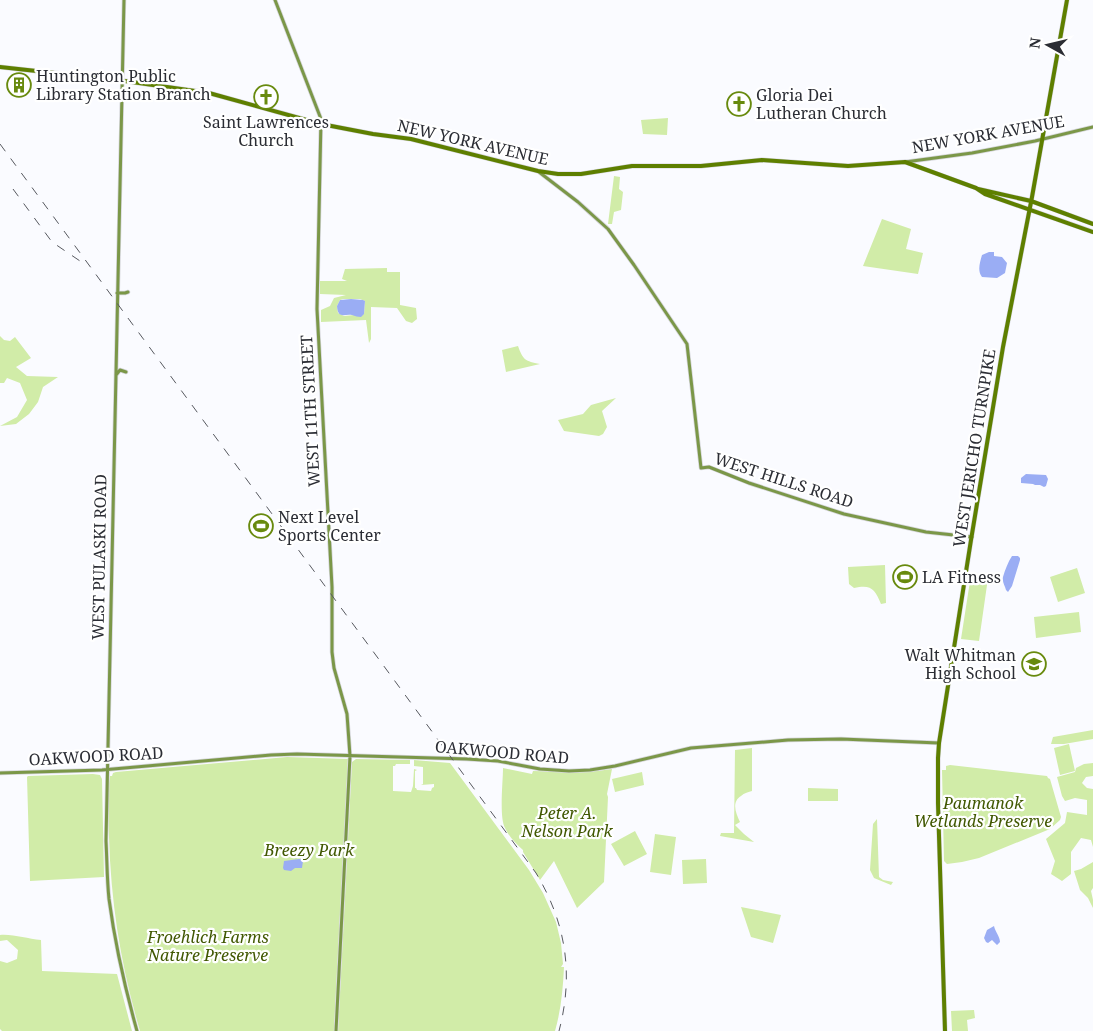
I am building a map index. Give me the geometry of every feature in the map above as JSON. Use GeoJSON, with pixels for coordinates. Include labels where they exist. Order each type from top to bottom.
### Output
{"type":"FeatureCollection","features":[{"type":"Feature","properties":{"kind":"main road","name":"WEST PULASKI ROAD"},"geometry":{"type":"LineString","coordinates":[[124,0],[106,770],[106,841],[109,898],[116,946],[137,1031]]}},
{"type":"Feature","properties":{"kind":"main road","name":"WEST 11TH STREET"},"geometry":{"type":"LineString","coordinates":[[275,0],[321,124],[317,309],[332,588],[332,652],[334,668],[346,714],[350,756],[336,1031]]}},
{"type":"Feature","properties":{"kind":"main road","name":"WEST JERICHO TURNPIKE"},"geometry":{"type":"LineString","coordinates":[[946,1031],[938,803],[939,743],[1006,330],[1067,0]]}},
{"type":"Feature","properties":{"kind":"main road","name":"NEW YORK AVENUE"},"geometry":{"type":"LineString","coordinates":[[0,67],[209,92],[321,124],[411,139],[538,171],[558,174],[581,174],[632,166],[701,166],[762,160],[848,166],[884,164],[956,156],[1041,140],[1093,127]]}},
{"type":"Feature","properties":{"kind":"main road"},"geometry":{"type":"LineString","coordinates":[[918,160],[918,165],[923,170]]}},
{"type":"Feature","properties":{"kind":"main road"},"geometry":{"type":"LineString","coordinates":[[905,162],[976,188],[1031,201],[1093,224]]}},
{"type":"Feature","properties":{"kind":"main road"},"geometry":{"type":"LineString","coordinates":[[884,164],[898,164],[923,170]]}},
{"type":"Feature","properties":{"kind":"main road","name":"WEST HILLS ROAD"},"geometry":{"type":"LineString","coordinates":[[538,171],[578,202],[608,229],[688,344],[701,468],[709,467],[749,483],[849,515],[926,532],[972,537]]}},
{"type":"Feature","properties":{"kind":"main road"},"geometry":{"type":"LineString","coordinates":[[976,188],[985,194],[1093,232]]}},
{"type":"Feature","properties":{"kind":"main road"},"geometry":{"type":"LineString","coordinates":[[117,293],[128,292]]}},
{"type":"Feature","properties":{"kind":"main road"},"geometry":{"type":"LineString","coordinates":[[116,375],[120,370],[126,372]]}},
{"type":"Feature","properties":{"kind":"main road","name":"OAKWOOD ROAD"},"geometry":{"type":"LineString","coordinates":[[0,773],[106,770],[286,754],[467,759],[569,771],[615,766],[691,748],[788,740],[833,739],[939,743]]}},
{"type":"Feature","properties":{"kind":"green space"},"geometry":{"type":"Polygon","coordinates":[[[668,118],[667,135],[643,134],[641,120],[668,118]]]}},
{"type":"Feature","properties":{"kind":"green space"},"geometry":{"type":"Polygon","coordinates":[[[614,176],[620,177],[619,189],[623,192],[621,210],[614,212],[612,224],[608,224],[614,176]]]}},
{"type":"Feature","properties":{"kind":"green space"},"geometry":{"type":"Polygon","coordinates":[[[882,219],[911,229],[906,249],[923,253],[918,274],[863,266],[882,219]]]}},
{"type":"Feature","properties":{"kind":"green space"},"geometry":{"type":"Polygon","coordinates":[[[387,268],[387,272],[400,272],[400,305],[416,308],[417,319],[412,323],[406,321],[397,308],[371,307],[371,339],[369,343],[366,320],[321,322],[321,310],[330,306],[334,298],[346,295],[320,294],[320,281],[347,281],[342,279],[345,269],[387,268]],[[360,299],[340,300],[337,306],[338,313],[344,316],[364,314],[365,301],[360,299]]]}},
{"type":"Feature","properties":{"kind":"green space"},"geometry":{"type":"Polygon","coordinates":[[[0,336],[4,340],[10,341],[15,337],[31,358],[16,367],[27,376],[58,377],[43,387],[38,402],[29,414],[16,424],[0,426],[17,417],[27,400],[20,383],[7,378],[4,383],[0,383],[0,336]]]}},
{"type":"Feature","properties":{"kind":"green space"},"geometry":{"type":"Polygon","coordinates":[[[518,346],[525,359],[540,364],[506,372],[502,350],[518,346]]]}},
{"type":"Feature","properties":{"kind":"green space"},"geometry":{"type":"Polygon","coordinates":[[[616,398],[602,411],[607,427],[603,434],[599,436],[564,431],[558,420],[583,414],[591,405],[616,398]]]}},
{"type":"Feature","properties":{"kind":"green space"},"geometry":{"type":"Polygon","coordinates":[[[885,565],[886,603],[881,604],[872,589],[868,587],[854,588],[849,584],[848,567],[885,565]]]}},
{"type":"Feature","properties":{"kind":"green space"},"geometry":{"type":"Polygon","coordinates":[[[1077,568],[1085,593],[1058,602],[1050,577],[1077,568]]]}},
{"type":"Feature","properties":{"kind":"green space"},"geometry":{"type":"Polygon","coordinates":[[[988,578],[979,641],[961,639],[970,581],[988,578]]]}},
{"type":"Feature","properties":{"kind":"green space"},"geometry":{"type":"Polygon","coordinates":[[[1079,612],[1081,632],[1036,638],[1034,617],[1079,612]]]}},
{"type":"Feature","properties":{"kind":"green space"},"geometry":{"type":"Polygon","coordinates":[[[1093,730],[1093,739],[1064,744],[1051,744],[1053,737],[1093,730]]]}},
{"type":"Feature","properties":{"kind":"green space"},"geometry":{"type":"Polygon","coordinates":[[[1069,744],[1075,771],[1060,775],[1054,748],[1069,744]]]}},
{"type":"Feature","properties":{"kind":"green space"},"geometry":{"type":"Polygon","coordinates":[[[752,748],[752,791],[742,795],[736,801],[736,812],[740,822],[735,825],[754,842],[720,836],[721,833],[734,833],[735,750],[752,748]]]}},
{"type":"Feature","properties":{"kind":"green space","name":"Froehlich Farms Nature Preserve"},"geometry":{"type":"Polygon","coordinates":[[[287,757],[348,759],[334,1031],[140,1031],[122,959],[112,887],[108,822],[110,776],[116,772],[287,757]]]}},
{"type":"Feature","properties":{"kind":"green space"},"geometry":{"type":"Polygon","coordinates":[[[356,759],[410,760],[410,764],[396,764],[393,766],[393,791],[411,792],[414,769],[417,770],[415,771],[415,788],[417,790],[431,791],[434,787],[434,784],[421,785],[423,784],[423,767],[414,766],[414,760],[450,763],[529,870],[543,893],[556,922],[561,943],[563,964],[561,967],[564,967],[564,975],[555,1031],[338,1031],[352,762],[356,759]]]}},
{"type":"Feature","properties":{"kind":"green space"},"geometry":{"type":"Polygon","coordinates":[[[1093,763],[1093,776],[1086,777],[1082,783],[1087,788],[1093,789],[1093,847],[1091,840],[1081,838],[1071,852],[1071,874],[1062,881],[1051,874],[1055,861],[1046,839],[1065,823],[1067,812],[1087,815],[1087,800],[1075,798],[1065,801],[1057,777],[1075,772],[1076,768],[1084,764],[1093,763]]]}},
{"type":"Feature","properties":{"kind":"green space","name":"Paumanok Wetlands Preserve"},"geometry":{"type":"Polygon","coordinates":[[[946,766],[1047,776],[1050,779],[1061,817],[1060,820],[1050,829],[979,858],[947,864],[944,861],[942,770],[946,770],[946,766]]]}},
{"type":"Feature","properties":{"kind":"green space","name":"Peter A. Nelson Park"},"geometry":{"type":"Polygon","coordinates":[[[503,768],[532,774],[533,771],[582,772],[612,769],[607,794],[604,882],[577,908],[554,861],[540,880],[523,850],[507,831],[502,816],[503,768]]]}},
{"type":"Feature","properties":{"kind":"green space"},"geometry":{"type":"Polygon","coordinates":[[[642,772],[644,785],[615,792],[612,779],[642,772]]]}},
{"type":"Feature","properties":{"kind":"green space"},"geometry":{"type":"Polygon","coordinates":[[[100,775],[102,779],[104,877],[30,881],[27,777],[100,775]]]}},
{"type":"Feature","properties":{"kind":"green space"},"geometry":{"type":"Polygon","coordinates":[[[808,788],[838,789],[838,801],[808,801],[808,788]]]}},
{"type":"Feature","properties":{"kind":"green space"},"geometry":{"type":"Polygon","coordinates":[[[877,819],[879,877],[893,882],[891,885],[874,878],[870,870],[873,824],[877,819]]]}},
{"type":"Feature","properties":{"kind":"green space"},"geometry":{"type":"Polygon","coordinates":[[[635,831],[647,854],[624,866],[611,844],[635,831]]]}},
{"type":"Feature","properties":{"kind":"green space"},"geometry":{"type":"Polygon","coordinates":[[[655,834],[676,837],[671,875],[650,872],[655,834]]]}},
{"type":"Feature","properties":{"kind":"green space"},"geometry":{"type":"Polygon","coordinates":[[[706,859],[707,883],[683,884],[682,860],[706,859]]]}},
{"type":"Feature","properties":{"kind":"green space"},"geometry":{"type":"Polygon","coordinates":[[[1093,862],[1093,888],[1091,891],[1093,908],[1088,898],[1080,890],[1074,871],[1093,862]]]}},
{"type":"Feature","properties":{"kind":"green space"},"geometry":{"type":"Polygon","coordinates":[[[741,907],[781,915],[773,943],[751,937],[741,907]]]}},
{"type":"Feature","properties":{"kind":"green space","name":"Froehlich Farms Nature Preserve"},"geometry":{"type":"Polygon","coordinates":[[[0,935],[41,940],[42,971],[117,974],[132,1031],[2,1031],[0,1029],[0,961],[7,963],[17,959],[18,950],[7,940],[0,941],[0,935]]]}},
{"type":"Feature","properties":{"kind":"green space"},"geometry":{"type":"Polygon","coordinates":[[[974,1010],[975,1018],[967,1020],[968,1031],[952,1031],[951,1011],[974,1010]]]}},
{"type":"Feature","properties":{"kind":"water"},"geometry":{"type":"Polygon","coordinates":[[[994,252],[994,256],[1002,257],[1007,263],[1005,273],[997,278],[982,277],[980,272],[979,266],[982,255],[994,252]]]}},
{"type":"Feature","properties":{"kind":"water"},"geometry":{"type":"Polygon","coordinates":[[[340,300],[365,301],[364,314],[361,317],[338,313],[337,306],[340,300]]]}},
{"type":"Feature","properties":{"kind":"water"},"geometry":{"type":"Polygon","coordinates":[[[1026,474],[1046,475],[1048,479],[1046,486],[1021,483],[1021,478],[1026,474]]]}},
{"type":"Feature","properties":{"kind":"water"},"geometry":{"type":"Polygon","coordinates":[[[1012,556],[1018,556],[1020,560],[1012,586],[1008,592],[1003,577],[1012,556]]]}},
{"type":"Feature","properties":{"kind":"water"},"geometry":{"type":"Polygon","coordinates":[[[302,859],[302,868],[295,868],[291,871],[284,870],[284,861],[302,859]]]}},
{"type":"Feature","properties":{"kind":"water"},"geometry":{"type":"Polygon","coordinates":[[[994,926],[1000,940],[997,945],[992,940],[988,943],[986,942],[984,938],[987,930],[994,926]]]}},
{"type":"Feature","properties":{"kind":"railway"},"geometry":{"type":"LineString","coordinates":[[0,144],[536,873],[554,911],[564,949],[566,989],[559,1031]]}},
{"type":"Feature","properties":{"kind":"railway"},"geometry":{"type":"LineString","coordinates":[[13,189],[52,242],[80,261]]}},
{"type":"Feature","properties":{"kind":"place","name":"Huntington Public Library Station Branch"},"geometry":{"type":"Point","coordinates":[19,85]}},
{"type":"Feature","properties":{"kind":"place","name":"Saint Lawrences Church"},"geometry":{"type":"Point","coordinates":[266,97]}},
{"type":"Feature","properties":{"kind":"place","name":"Gloria Dei Lutheran Church"},"geometry":{"type":"Point","coordinates":[739,104]}},
{"type":"Feature","properties":{"kind":"place","name":"Next Level Sports Center"},"geometry":{"type":"Point","coordinates":[261,526]}},
{"type":"Feature","properties":{"kind":"place","name":"LA Fitness"},"geometry":{"type":"Point","coordinates":[905,577]}},
{"type":"Feature","properties":{"kind":"place","name":"Walt Whitman High School"},"geometry":{"type":"Point","coordinates":[1034,664]}},
{"type":"Feature","properties":{"kind":"park label","name":"Breezy Park"},"geometry":{"type":"Point","coordinates":[309,850]}}]}
